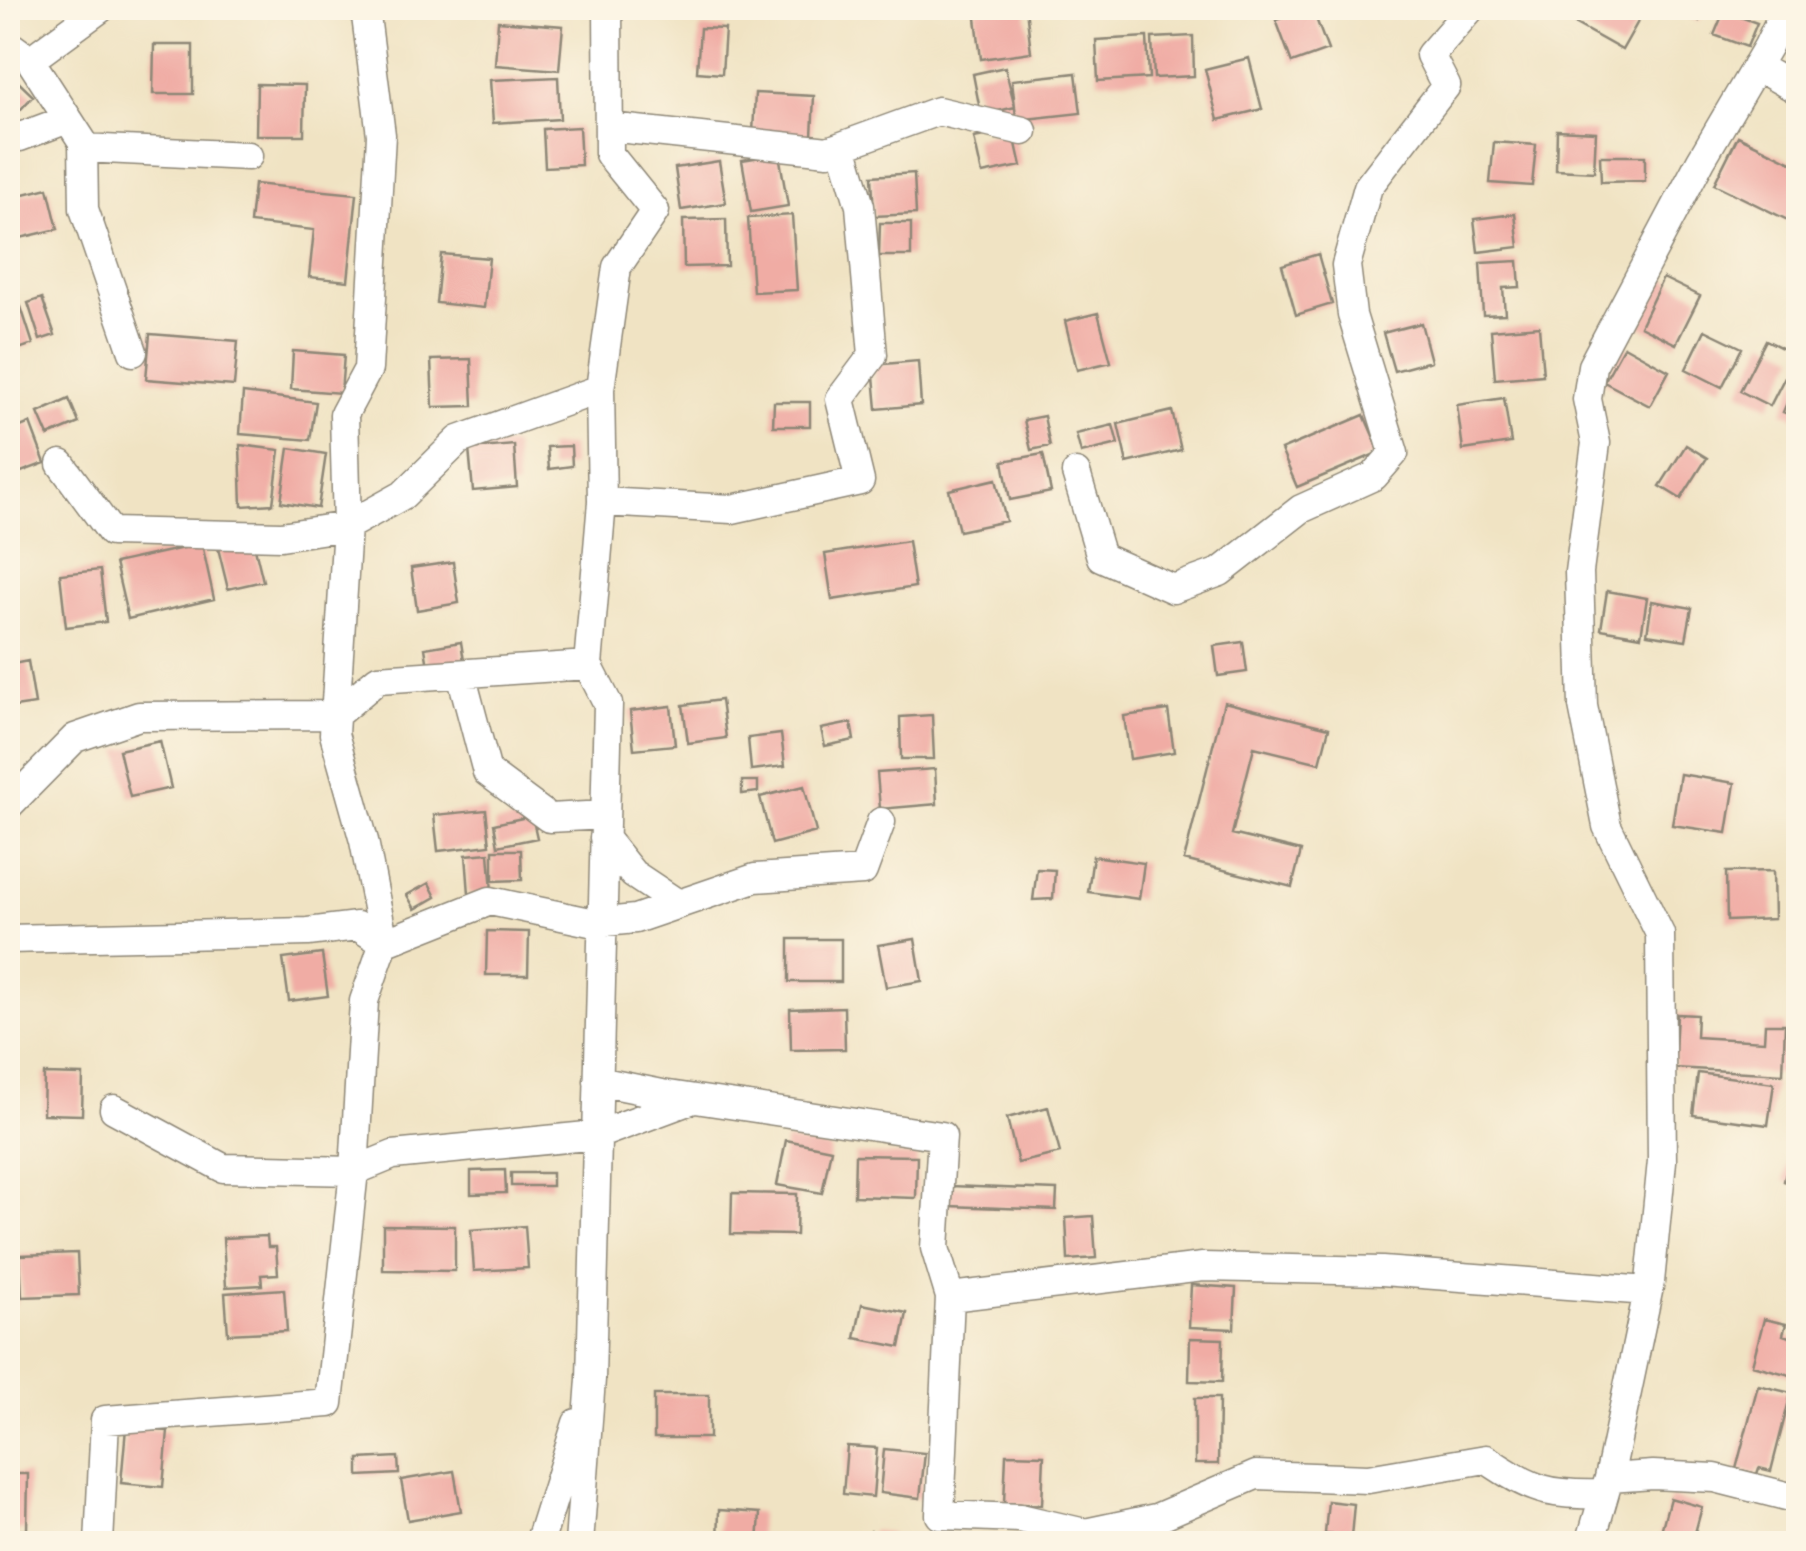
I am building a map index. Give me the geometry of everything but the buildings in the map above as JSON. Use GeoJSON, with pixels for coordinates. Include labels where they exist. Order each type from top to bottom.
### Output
{"type":"FeatureCollection","features":[{"type":"Feature","properties":{"kind":"street"},"geometry":{"type":"LineString","coordinates":[[101,8],[19,52],[82,142],[84,210],[133,352]]}},
{"type":"Feature","properties":{"kind":"street"},"geometry":{"type":"LineString","coordinates":[[99,1544],[106,1420],[329,1403],[354,1171],[364,1001],[384,942],[364,841],[334,734],[347,526],[344,414],[368,369],[381,136],[365,8]]}},
{"type":"Feature","properties":{"kind":"street"},"geometry":{"type":"LineString","coordinates":[[579,1544],[591,1379],[608,704],[588,665],[602,502],[600,389],[617,267],[655,211],[609,154],[608,8]]}},
{"type":"Feature","properties":{"kind":"street"},"geometry":{"type":"LineString","coordinates":[[1076,473],[1101,557],[1173,590],[1220,572],[1301,509],[1374,476],[1394,453],[1352,315],[1346,264],[1368,187],[1446,86],[1430,55],[1472,8]]}},
{"type":"Feature","properties":{"kind":"street"},"geometry":{"type":"LineString","coordinates":[[1590,1544],[1648,1291],[1662,1161],[1660,934],[1607,826],[1583,706],[1580,572],[1596,443],[1587,399],[1592,366],[1786,8]]}},
{"type":"Feature","properties":{"kind":"street"},"geometry":{"type":"LineString","coordinates":[[1756,66],[1798,90]]}},
{"type":"Feature","properties":{"kind":"street"},"geometry":{"type":"LineString","coordinates":[[608,127],[828,151],[938,111],[1023,131]]}},
{"type":"Feature","properties":{"kind":"street"},"geometry":{"type":"LineString","coordinates":[[8,134],[20,137],[68,119]]}},
{"type":"Feature","properties":{"kind":"street"},"geometry":{"type":"LineString","coordinates":[[602,502],[732,508],[860,482],[840,399],[873,354],[860,206],[842,146]]}},
{"type":"Feature","properties":{"kind":"street"},"geometry":{"type":"LineString","coordinates":[[82,148],[248,156]]}},
{"type":"Feature","properties":{"kind":"street"},"geometry":{"type":"LineString","coordinates":[[61,464],[111,532],[281,536],[347,526],[403,495],[460,440],[600,389]]}},
{"type":"Feature","properties":{"kind":"street"},"geometry":{"type":"LineString","coordinates":[[8,806],[21,780],[75,738],[138,716],[335,715],[378,679],[588,665]]}},
{"type":"Feature","properties":{"kind":"street"},"geometry":{"type":"LineString","coordinates":[[462,674],[487,772],[549,818],[605,826]]}},
{"type":"Feature","properties":{"kind":"street"},"geometry":{"type":"LineString","coordinates":[[384,942],[490,902],[602,922],[634,918],[755,878],[863,871],[881,822]]}},
{"type":"Feature","properties":{"kind":"street"},"geometry":{"type":"LineString","coordinates":[[605,826],[633,874],[678,904]]}},
{"type":"Feature","properties":{"kind":"street"},"geometry":{"type":"LineString","coordinates":[[8,939],[308,932],[357,926],[384,942]]}},
{"type":"Feature","properties":{"kind":"street"},"geometry":{"type":"LineString","coordinates":[[598,1080],[692,1099],[942,1136],[935,1248],[950,1297],[940,1515],[1020,1518],[1085,1533],[1156,1518],[1256,1475],[1368,1479],[1486,1459],[1526,1486],[1574,1495],[1653,1475],[1716,1478],[1798,1499]]}},
{"type":"Feature","properties":{"kind":"street"},"geometry":{"type":"LineString","coordinates":[[114,1109],[223,1168],[354,1171],[393,1156],[597,1135],[692,1099]]}},
{"type":"Feature","properties":{"kind":"street"},"geometry":{"type":"LineString","coordinates":[[950,1297],[1202,1267],[1382,1271],[1648,1291]]}},
{"type":"Feature","properties":{"kind":"street"},"geometry":{"type":"LineString","coordinates":[[539,1544],[591,1379]]}}]}
